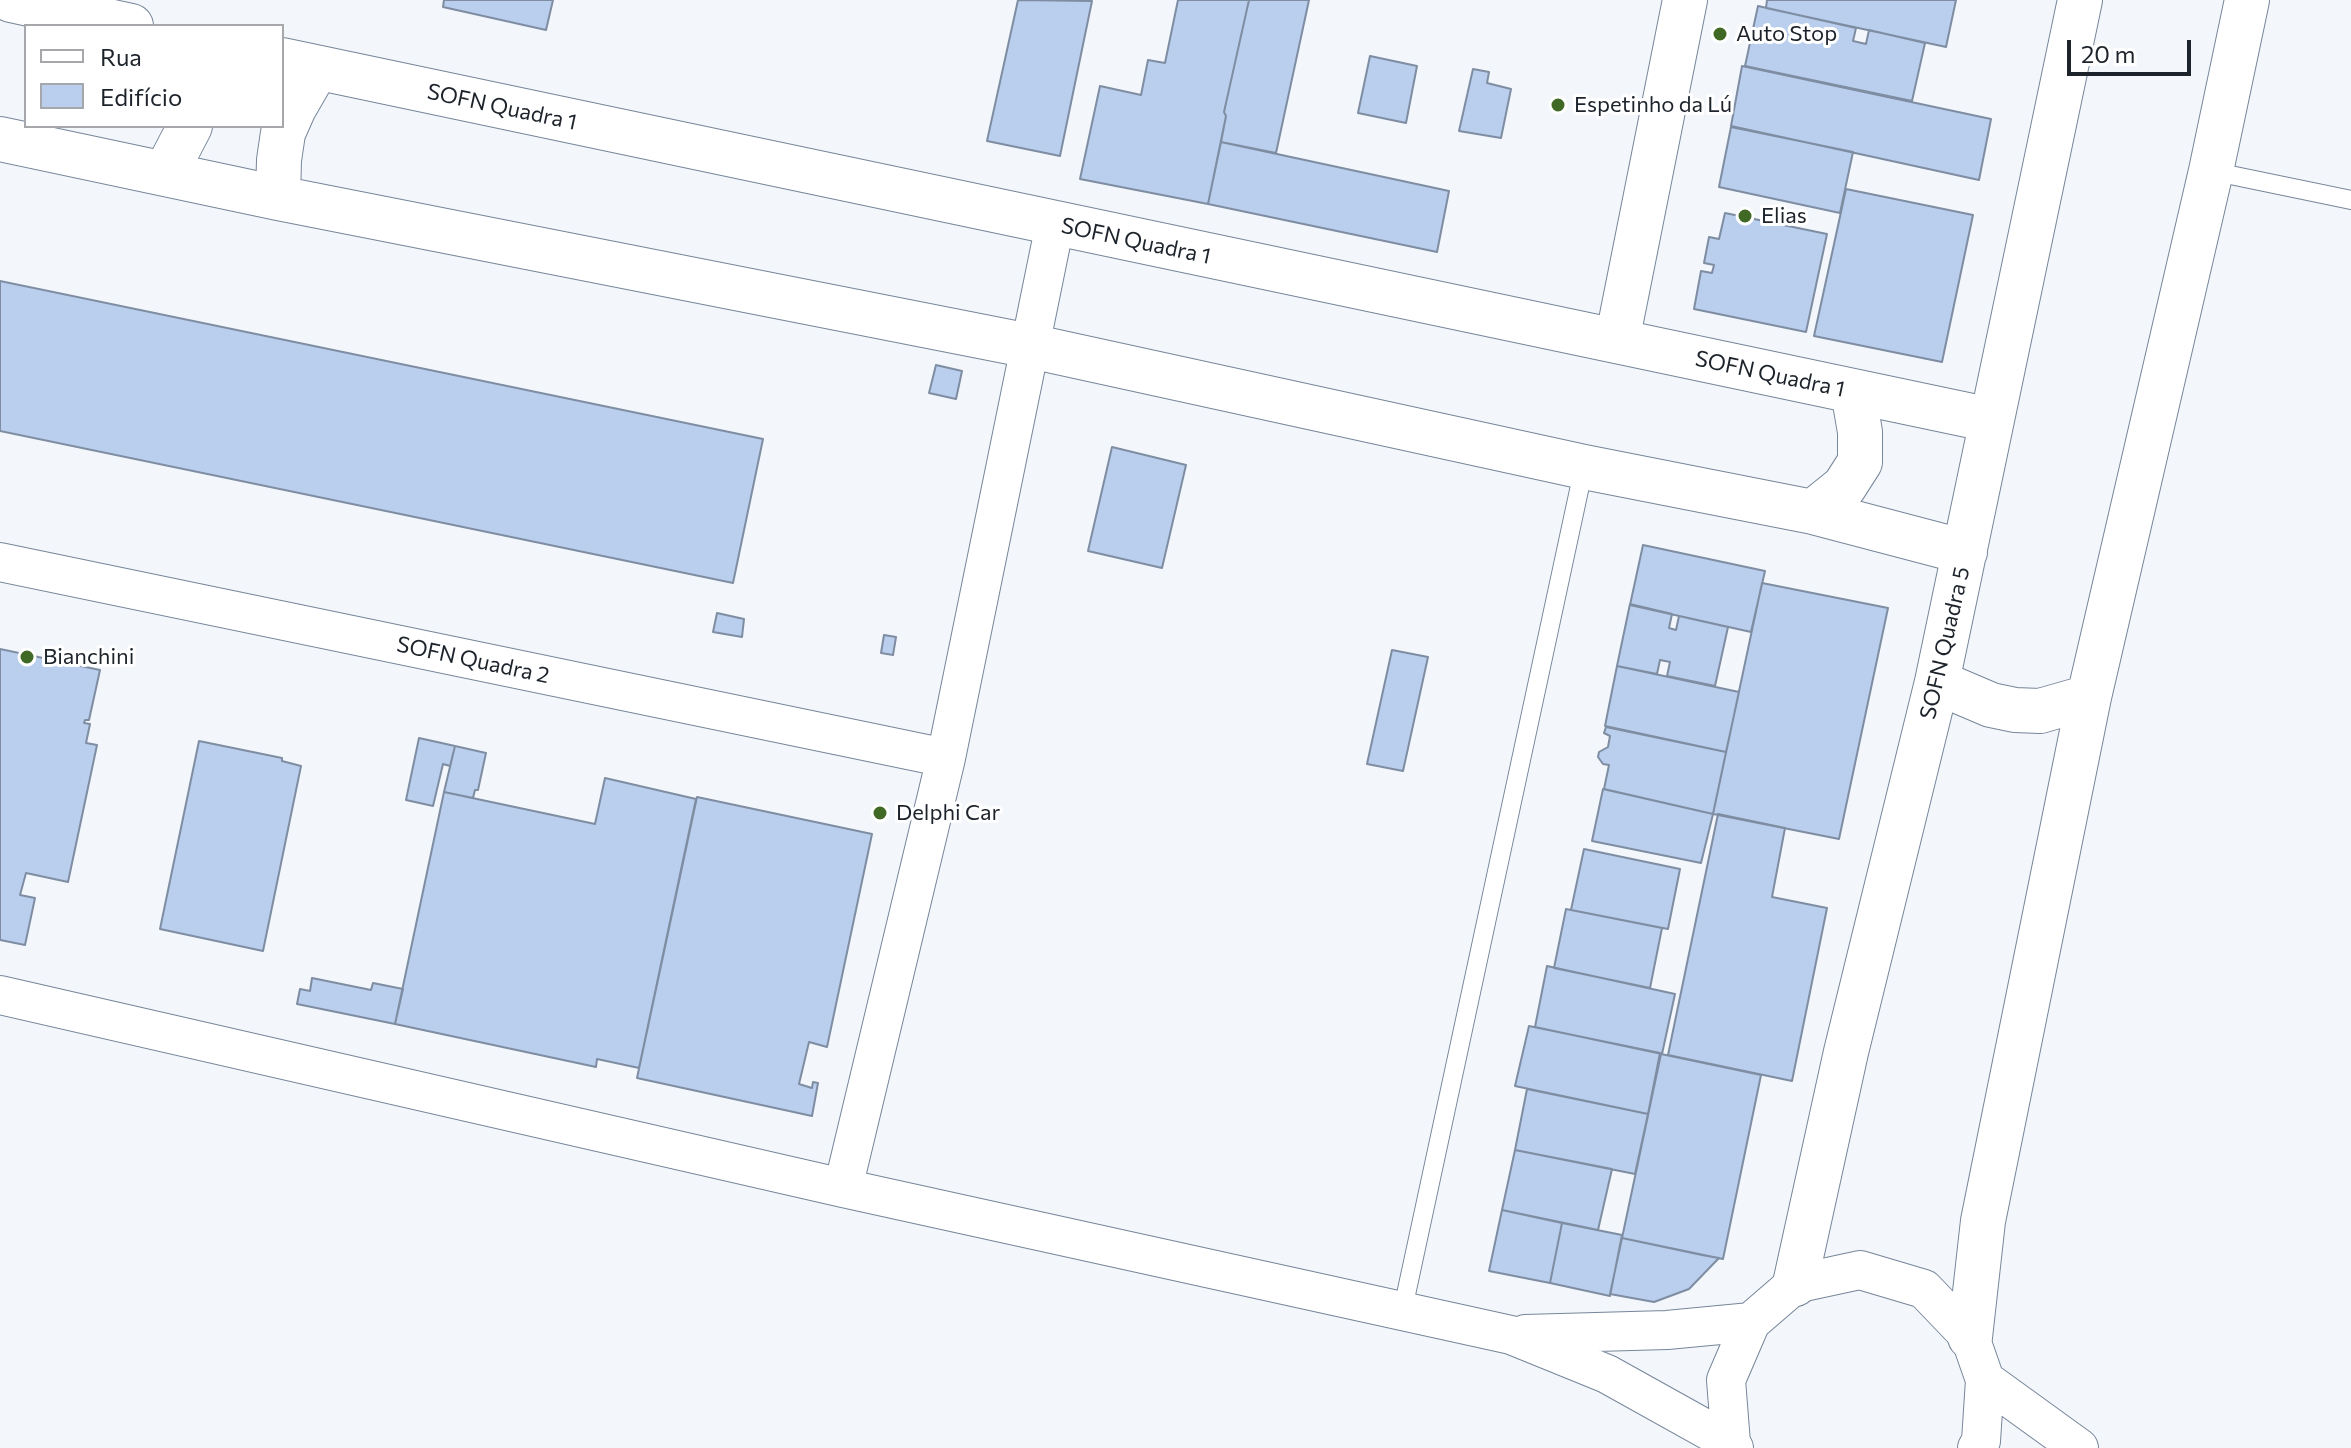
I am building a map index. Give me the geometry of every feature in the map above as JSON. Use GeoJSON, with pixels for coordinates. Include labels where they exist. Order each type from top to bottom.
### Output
{"type":"FeatureCollection","features":[{"type":"Feature","properties":{"kind":"street"},"geometry":{"type":"LineString","coordinates":[[11,0],[122,24]]}},
{"type":"Feature","properties":{"kind":"street"},"geometry":{"type":"LineString","coordinates":[[1617,341],[1685,0]]}},
{"type":"Feature","properties":{"kind":"street","name":"SOFN Quadra 5"},"geometry":{"type":"LineString","coordinates":[[1795,1284],[1846,1052],[1937,682],[2080,0]]}},
{"type":"Feature","properties":{"kind":"street"},"geometry":{"type":"LineString","coordinates":[[1970,1337],[1983,1221],[2089,697],[2211,171],[2247,0]]}},
{"type":"Feature","properties":{"kind":"street"},"geometry":{"type":"LineString","coordinates":[[278,198],[283,133],[294,108],[300,64]]}},
{"type":"Feature","properties":{"kind":"street","name":"SOFN Quadra 1"},"geometry":{"type":"LineString","coordinates":[[300,64],[1991,420]]}},
{"type":"Feature","properties":{"kind":"street"},"geometry":{"type":"LineString","coordinates":[[165,174],[189,128]]}},
{"type":"Feature","properties":{"kind":"street"},"geometry":{"type":"LineString","coordinates":[[0,139],[278,198],[1030,346],[1584,467],[1813,512],[1965,552]]}},
{"type":"Feature","properties":{"kind":"street"},"geometry":{"type":"LineString","coordinates":[[843,1188],[946,758],[1055,224]]}},
{"type":"Feature","properties":{"kind":"street"},"geometry":{"type":"LineString","coordinates":[[1813,512],[1844,487],[1860,462],[1860,432],[1853,391]]}},
{"type":"Feature","properties":{"kind":"street","name":"SOFN Quadra 2"},"geometry":{"type":"LineString","coordinates":[[0,562],[946,758]]}},
{"type":"Feature","properties":{"kind":"street"},"geometry":{"type":"LineString","coordinates":[[1937,682],[1991,705],[2015,710],[2040,711],[2089,697]]}},
{"type":"Feature","properties":{"kind":"street"},"geometry":{"type":"LineString","coordinates":[[0,995],[843,1188],[1511,1335],[1607,1374],[1732,1446]]}},
{"type":"Feature","properties":{"kind":"street"},"geometry":{"type":"LineString","coordinates":[[1732,1446],[1726,1380],[1751,1322],[1795,1284],[1860,1270],[1924,1289],[1970,1337],[1985,1380],[1981,1441],[1977,1448]]}},
{"type":"Feature","properties":{"kind":"street"},"geometry":{"type":"LineString","coordinates":[[1511,1335],[1667,1330],[1751,1322]]}},
{"type":"Feature","properties":{"kind":"street"},"geometry":{"type":"LineString","coordinates":[[1985,1380],[2079,1448]]}},
{"type":"Feature","properties":{"kind":"lane"},"geometry":{"type":"LineString","coordinates":[[2211,171],[2351,200]]}},
{"type":"Feature","properties":{"kind":"lane"},"geometry":{"type":"LineString","coordinates":[[1402,1313],[1584,467]]}},
{"type":"Feature","properties":{"kind":"building"},"geometry":{"type":"Polygon","coordinates":[[[444,0],[553,0],[546,30],[443,7],[444,0]]]}},
{"type":"Feature","properties":{"kind":"building"},"geometry":{"type":"Polygon","coordinates":[[[1018,0],[1092,1],[1060,156],[987,141],[1018,0]]]}},
{"type":"Feature","properties":{"kind":"building"},"geometry":{"type":"Polygon","coordinates":[[[1178,0],[1249,0],[1224,112],[1226,116],[1208,204],[1080,179],[1100,86],[1141,95],[1148,60],[1165,63],[1178,0]]]}},
{"type":"Feature","properties":{"kind":"building"},"geometry":{"type":"Polygon","coordinates":[[[1249,0],[1309,0],[1276,153],[1221,142],[1224,112],[1249,0]]]}},
{"type":"Feature","properties":{"kind":"building"},"geometry":{"type":"Polygon","coordinates":[[[1767,0],[1956,0],[1946,47],[1766,8],[1767,0]]]}},
{"type":"Feature","properties":{"kind":"building"},"geometry":{"type":"Polygon","coordinates":[[[1758,6],[1856,28],[1853,41],[1866,44],[1869,30],[1925,43],[1912,101],[1745,66],[1758,6]]]}},
{"type":"Feature","properties":{"kind":"building"},"geometry":{"type":"Polygon","coordinates":[[[1370,56],[1417,66],[1406,123],[1358,113],[1370,56]]]}},
{"type":"Feature","properties":{"kind":"building"},"geometry":{"type":"Polygon","coordinates":[[[1742,66],[1991,119],[1979,180],[1731,126],[1742,66]]]}},
{"type":"Feature","properties":{"kind":"building"},"geometry":{"type":"Polygon","coordinates":[[[1473,69],[1489,72],[1487,83],[1511,89],[1501,138],[1459,131],[1473,69]]]}},
{"type":"Feature","properties":{"kind":"building"},"geometry":{"type":"Polygon","coordinates":[[[1731,127],[1853,152],[1840,213],[1719,187],[1731,127]]]}},
{"type":"Feature","properties":{"kind":"building"},"geometry":{"type":"Polygon","coordinates":[[[1221,142],[1449,191],[1437,252],[1208,204],[1221,142]]]}},
{"type":"Feature","properties":{"kind":"building"},"geometry":{"type":"Polygon","coordinates":[[[1846,189],[1973,215],[1942,362],[1814,336],[1846,189]]]}},
{"type":"Feature","properties":{"kind":"building"},"geometry":{"type":"Polygon","coordinates":[[[1725,213],[1827,234],[1806,332],[1694,309],[1701,271],[1712,273],[1714,265],[1704,263],[1709,237],[1719,239],[1725,213]]]}},
{"type":"Feature","properties":{"kind":"building"},"geometry":{"type":"Polygon","coordinates":[[[0,281],[763,439],[733,583],[0,431],[0,281]]]}},
{"type":"Feature","properties":{"kind":"building"},"geometry":{"type":"Polygon","coordinates":[[[936,365],[962,371],[956,399],[929,393],[936,365]]]}},
{"type":"Feature","properties":{"kind":"building"},"geometry":{"type":"Polygon","coordinates":[[[1112,447],[1186,465],[1162,568],[1088,551],[1112,447]]]}},
{"type":"Feature","properties":{"kind":"building"},"geometry":{"type":"Polygon","coordinates":[[[1643,545],[1765,571],[1751,632],[1630,605],[1643,545]]]}},
{"type":"Feature","properties":{"kind":"building"},"geometry":{"type":"Polygon","coordinates":[[[1762,583],[1888,608],[1839,839],[1713,814],[1762,583]]]}},
{"type":"Feature","properties":{"kind":"building"},"geometry":{"type":"Polygon","coordinates":[[[1630,604],[1672,614],[1669,628],[1676,630],[1679,616],[1728,627],[1715,686],[1667,676],[1670,662],[1660,660],[1657,674],[1617,666],[1630,604]]]}},
{"type":"Feature","properties":{"kind":"building"},"geometry":{"type":"Polygon","coordinates":[[[717,613],[744,619],[742,637],[713,632],[717,613]]]}},
{"type":"Feature","properties":{"kind":"building"},"geometry":{"type":"Polygon","coordinates":[[[884,635],[896,637],[893,655],[881,653],[884,635]]]}},
{"type":"Feature","properties":{"kind":"building"},"geometry":{"type":"Polygon","coordinates":[[[0,649],[100,670],[89,720],[84,723],[90,724],[86,743],[97,745],[68,882],[26,873],[20,895],[35,898],[25,945],[0,940],[0,649]]]}},
{"type":"Feature","properties":{"kind":"building"},"geometry":{"type":"Polygon","coordinates":[[[1392,650],[1428,657],[1403,771],[1367,764],[1392,650]]]}},
{"type":"Feature","properties":{"kind":"building"},"geometry":{"type":"Polygon","coordinates":[[[1617,666],[1739,692],[1726,752],[1605,726],[1617,666]]]}},
{"type":"Feature","properties":{"kind":"building"},"geometry":{"type":"Polygon","coordinates":[[[1606,727],[1726,752],[1713,814],[1604,789],[1609,765],[1603,764],[1598,757],[1599,752],[1608,747],[1610,736],[1604,733],[1606,727]]]}},
{"type":"Feature","properties":{"kind":"building"},"geometry":{"type":"Polygon","coordinates":[[[419,738],[455,746],[450,766],[443,764],[433,806],[406,800],[419,738]]]}},
{"type":"Feature","properties":{"kind":"building"},"geometry":{"type":"Polygon","coordinates":[[[199,741],[282,758],[282,761],[301,766],[263,951],[160,929],[199,741]]]}},
{"type":"Feature","properties":{"kind":"building"},"geometry":{"type":"Polygon","coordinates":[[[455,746],[486,753],[478,790],[475,790],[473,798],[444,792],[455,746]]]}},
{"type":"Feature","properties":{"kind":"building"},"geometry":{"type":"Polygon","coordinates":[[[605,778],[696,799],[639,1068],[597,1059],[596,1067],[395,1024],[444,792],[595,824],[605,778]]]}},
{"type":"Feature","properties":{"kind":"building"},"geometry":{"type":"Polygon","coordinates":[[[1603,789],[1713,814],[1701,863],[1592,841],[1603,789]]]}},
{"type":"Feature","properties":{"kind":"building"},"geometry":{"type":"Polygon","coordinates":[[[697,797],[872,834],[827,1047],[809,1042],[799,1084],[812,1088],[813,1082],[818,1083],[812,1116],[637,1078],[697,797]]]}},
{"type":"Feature","properties":{"kind":"building"},"geometry":{"type":"Polygon","coordinates":[[[1718,814],[1785,828],[1772,897],[1827,908],[1792,1081],[1668,1055],[1718,814]]]}},
{"type":"Feature","properties":{"kind":"building"},"geometry":{"type":"Polygon","coordinates":[[[1584,849],[1680,869],[1668,929],[1571,910],[1584,849]]]}},
{"type":"Feature","properties":{"kind":"building"},"geometry":{"type":"Polygon","coordinates":[[[1566,909],[1662,928],[1650,988],[1554,968],[1566,909]]]}},
{"type":"Feature","properties":{"kind":"building"},"geometry":{"type":"Polygon","coordinates":[[[1547,966],[1675,994],[1662,1054],[1535,1027],[1547,966]]]}},
{"type":"Feature","properties":{"kind":"building"},"geometry":{"type":"Polygon","coordinates":[[[312,978],[371,990],[373,983],[403,989],[395,1024],[297,1004],[300,989],[310,991],[312,978]]]}},
{"type":"Feature","properties":{"kind":"building"},"geometry":{"type":"Polygon","coordinates":[[[1529,1026],[1660,1053],[1648,1114],[1515,1086],[1529,1026]]]}},
{"type":"Feature","properties":{"kind":"building"},"geometry":{"type":"Polygon","coordinates":[[[1661,1054],[1761,1075],[1723,1259],[1622,1238],[1661,1054]]]}},
{"type":"Feature","properties":{"kind":"building"},"geometry":{"type":"Polygon","coordinates":[[[1527,1089],[1648,1114],[1635,1174],[1515,1150],[1527,1089]]]}},
{"type":"Feature","properties":{"kind":"building"},"geometry":{"type":"Polygon","coordinates":[[[1515,1150],[1612,1169],[1598,1230],[1502,1210],[1515,1150]]]}},
{"type":"Feature","properties":{"kind":"building"},"geometry":{"type":"Polygon","coordinates":[[[1502,1210],[1562,1223],[1550,1283],[1489,1271],[1502,1210]]]}},
{"type":"Feature","properties":{"kind":"building"},"geometry":{"type":"Polygon","coordinates":[[[1562,1223],[1622,1235],[1610,1296],[1550,1283],[1562,1223]]]}},
{"type":"Feature","properties":{"kind":"building"},"geometry":{"type":"Polygon","coordinates":[[[1622,1238],[1719,1258],[1689,1289],[1654,1302],[1610,1294],[1622,1238]]]}},
{"type":"Feature","properties":{"kind":"place","name":"Auto Stop"},"geometry":{"type":"Point","coordinates":[1720,34]}},
{"type":"Feature","properties":{"kind":"place","name":"Espetinho da Lú"},"geometry":{"type":"Point","coordinates":[1558,105]}},
{"type":"Feature","properties":{"kind":"place","name":"Elias"},"geometry":{"type":"Point","coordinates":[1745,216]}},
{"type":"Feature","properties":{"kind":"place","name":"Bianchini"},"geometry":{"type":"Point","coordinates":[27,657]}},
{"type":"Feature","properties":{"kind":"place","name":"Delphi Car"},"geometry":{"type":"Point","coordinates":[880,813]}}]}
